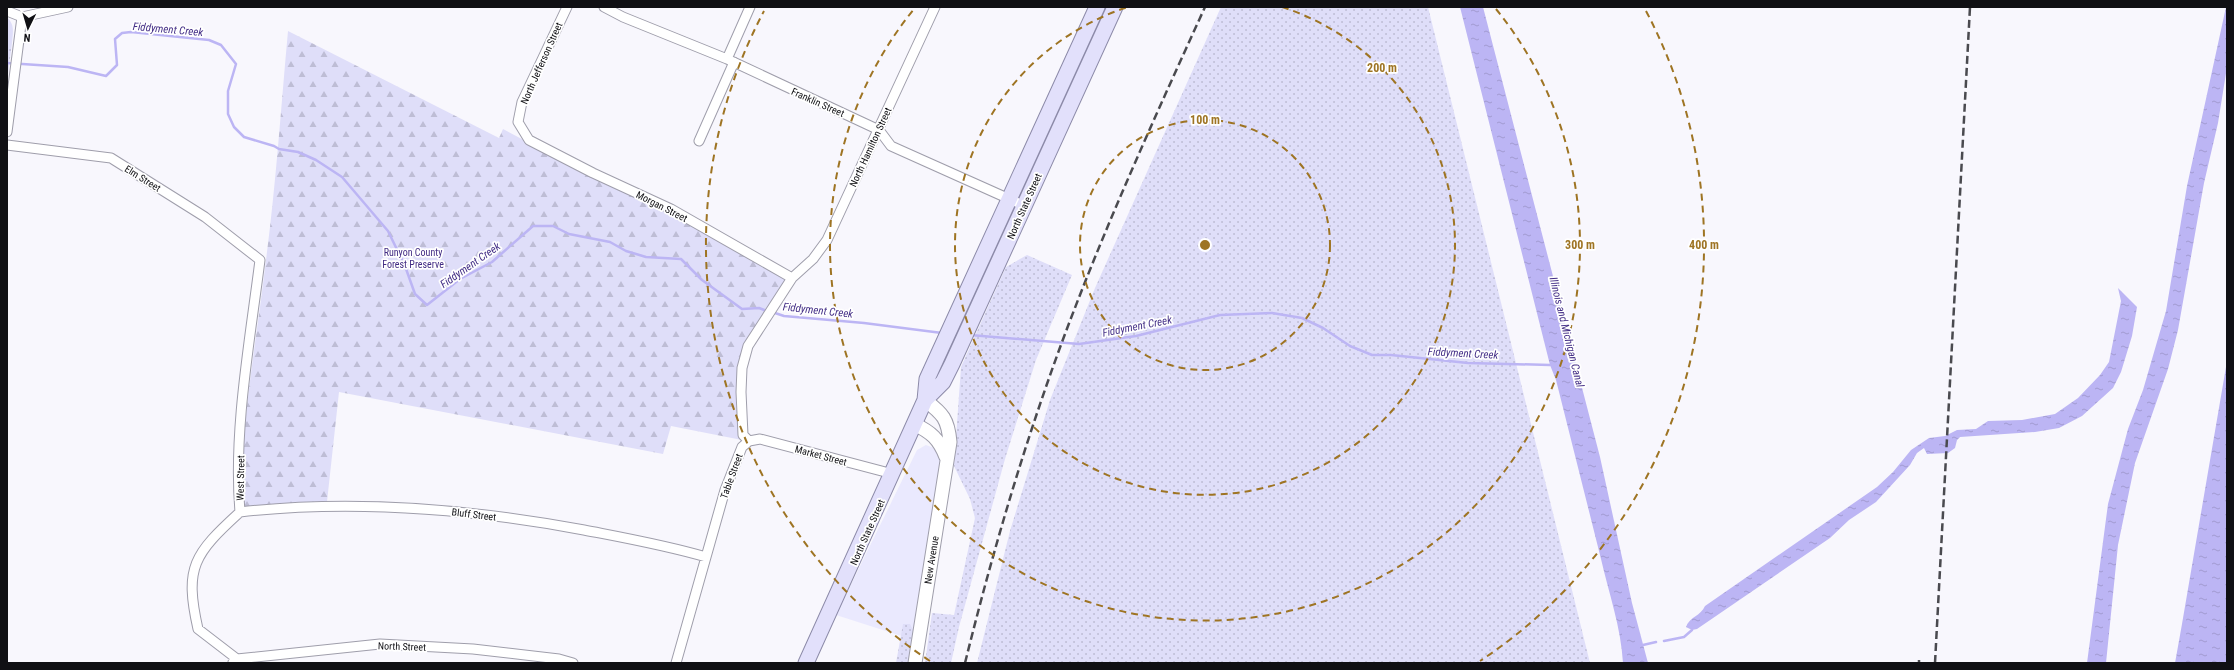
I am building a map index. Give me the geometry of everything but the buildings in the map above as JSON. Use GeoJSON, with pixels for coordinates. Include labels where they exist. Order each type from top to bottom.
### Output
{"type":"FeatureCollection","features":[{"type":"Feature","properties":{"kind":"main road","name":"North State Street"},"geometry":{"type":"LineString","coordinates":[[806,663],[893,474],[925,400],[927,379],[1097,7]]}},
{"type":"Feature","properties":{"kind":"main road","name":"North State Street"},"geometry":{"type":"LineString","coordinates":[[925,400],[943,382],[952,364],[1115,7]]}},
{"type":"Feature","properties":{"kind":"main road","name":"New Avenue"},"geometry":{"type":"LineString","coordinates":[[915,663],[946,457],[950,442],[949,426],[941,412],[925,400]]}},
{"type":"Feature","properties":{"kind":"main road"},"geometry":{"type":"LineString","coordinates":[[914,424],[931,432],[941,443],[946,457]]}},
{"type":"Feature","properties":{"kind":"street"},"geometry":{"type":"LineString","coordinates":[[7,11],[22,17],[68,7]]}},
{"type":"Feature","properties":{"kind":"street","name":"North Jefferson Street"},"geometry":{"type":"LineString","coordinates":[[529,140],[518,122],[522,102],[567,7]]}},
{"type":"Feature","properties":{"kind":"street","name":"Franklin Street"},"geometry":{"type":"LineString","coordinates":[[604,7],[623,17],[730,61],[879,130],[891,146],[1025,206]]}},
{"type":"Feature","properties":{"kind":"street"},"geometry":{"type":"LineString","coordinates":[[699,141],[750,7]]}},
{"type":"Feature","properties":{"kind":"street","name":"North Hamilton Street"},"geometry":{"type":"LineString","coordinates":[[792,278],[813,259],[827,240],[879,130],[934,7]]}},
{"type":"Feature","properties":{"kind":"street"},"geometry":{"type":"LineString","coordinates":[[7,132],[22,17]]}},
{"type":"Feature","properties":{"kind":"street","name":"Morgan Street"},"geometry":{"type":"LineString","coordinates":[[529,140],[593,173],[672,210],[792,278]]}},
{"type":"Feature","properties":{"kind":"street","name":"Elm Street"},"geometry":{"type":"LineString","coordinates":[[7,145],[111,158],[205,217],[260,260]]}},
{"type":"Feature","properties":{"kind":"street","name":"West Street"},"geometry":{"type":"LineString","coordinates":[[235,661],[198,629],[194,610],[191,578],[200,556],[207,544],[240,512],[238,492],[243,402],[260,260]]}},
{"type":"Feature","properties":{"kind":"street"},"geometry":{"type":"LineString","coordinates":[[749,441],[744,435],[742,425],[742,368],[748,346],[760,325],[792,278]]}},
{"type":"Feature","properties":{"kind":"street","name":"Market Street"},"geometry":{"type":"LineString","coordinates":[[749,441],[760,439],[893,474]]}},
{"type":"Feature","properties":{"kind":"street","name":"Table Street"},"geometry":{"type":"LineString","coordinates":[[676,663],[725,490],[742,447],[749,441]]}},
{"type":"Feature","properties":{"kind":"street","name":"Bluff Street"},"geometry":{"type":"LineString","coordinates":[[240,512],[288,507],[352,506],[431,509],[546,523],[661,544],[706,556]]}},
{"type":"Feature","properties":{"kind":"street","name":"North Street"},"geometry":{"type":"LineString","coordinates":[[235,661],[380,644],[473,649],[559,659],[573,663]]}},
{"type":"Feature","properties":{"kind":"shaded area"},"geometry":{"type":"Polygon","coordinates":[[[926,445],[939,450],[941,460],[914,640],[836,615],[917,450],[926,445]]]}},
{"type":"Feature","properties":{"kind":"green space"},"geometry":{"type":"Polygon","coordinates":[[[1221,7],[1428,7],[1590,663],[977,663],[1010,531],[1050,400],[1095,288],[1221,7]]]}},
{"type":"Feature","properties":{"kind":"green space"},"geometry":{"type":"Polygon","coordinates":[[[7,17],[12,26],[12,43],[7,43],[7,17]]]}},
{"type":"Feature","properties":{"kind":"green space","name":"Runyon County Forest Preserve"},"geometry":{"type":"Polygon","coordinates":[[[288,31],[499,138],[503,129],[577,168],[669,211],[786,278],[740,361],[736,402],[742,440],[671,426],[663,454],[339,392],[326,511],[288,510],[240,515],[243,451],[249,387],[273,203],[288,31]]]}},
{"type":"Feature","properties":{"kind":"green space"},"geometry":{"type":"Polygon","coordinates":[[[7,40],[12,43],[7,81],[7,40]]]}},
{"type":"Feature","properties":{"kind":"green space"},"geometry":{"type":"Polygon","coordinates":[[[1027,255],[1072,275],[1036,360],[1005,459],[959,627],[951,663],[925,663],[932,613],[954,615],[975,518],[970,499],[954,466],[961,367],[1006,267],[1027,255]]]}},
{"type":"Feature","properties":{"kind":"green space"},"geometry":{"type":"Polygon","coordinates":[[[903,624],[910,624],[913,630],[908,663],[896,663],[903,624]]]}},
{"type":"Feature","properties":{"kind":"water","name":"Illinois and Michigan Canal"},"geometry":{"type":"Polygon","coordinates":[[[1460,7],[1483,7],[1600,457],[1632,603],[1648,663],[1623,663],[1620,636],[1614,611],[1556,380],[1550,365],[1460,7]]]}},
{"type":"Feature","properties":{"kind":"water"},"geometry":{"type":"Polygon","coordinates":[[[2226,7],[2227,67],[2218,123],[2204,183],[2178,330],[2168,369],[2135,463],[2118,545],[2106,663],[2087,663],[2108,504],[2128,429],[2143,390],[2166,311],[2187,186],[2226,7]]]}},
{"type":"Feature","properties":{"kind":"water"},"geometry":{"type":"Polygon","coordinates":[[[2118,288],[2137,307],[2132,336],[2121,372],[2113,388],[2082,416],[2059,428],[2035,432],[1960,437],[1957,440],[1955,448],[1948,453],[1927,454],[1924,448],[1917,453],[1910,465],[1876,502],[1849,520],[1830,538],[1697,629],[1692,630],[1686,627],[1705,606],[1877,487],[1893,472],[1911,450],[1929,438],[1945,436],[1957,430],[1976,429],[1988,421],[2022,420],[2055,414],[2078,398],[2100,375],[2109,362],[2121,301],[2118,288]]]}},
{"type":"Feature","properties":{"kind":"water"},"geometry":{"type":"Polygon","coordinates":[[[2227,361],[2227,663],[2175,663],[2182,624],[2227,361]]]}},
{"type":"Feature","properties":{"kind":"waterway","name":"Fiddyment Creek"},"geometry":{"type":"LineString","coordinates":[[7,63],[68,67],[106,76],[117,65],[115,39],[122,33],[131,32],[209,40],[221,45],[236,64],[228,91],[228,114],[234,127],[244,137],[274,146],[279,149],[298,152],[316,160],[342,177],[388,231],[405,266],[415,294],[427,305],[460,279],[492,262],[533,226],[553,226],[569,234],[610,242],[626,251],[646,257],[681,259],[702,280],[742,309],[759,308],[767,311]]}},
{"type":"Feature","properties":{"kind":"waterway","name":"Fiddyment Creek"},"geometry":{"type":"LineString","coordinates":[[772,312],[784,316],[864,323],[942,333]]}},
{"type":"Feature","properties":{"kind":"waterway","name":"Fiddyment Creek"},"geometry":{"type":"LineString","coordinates":[[970,335],[1079,344],[1136,336],[1220,315],[1272,313],[1302,318],[1323,328],[1350,346],[1372,355],[1391,355],[1468,363],[1550,365]]}},
{"type":"Feature","properties":{"kind":"waterway"},"geometry":{"type":"LineString","coordinates":[[1664,641],[1684,637],[1692,630]]}},
{"type":"Feature","properties":{"kind":"waterway"},"geometry":{"type":"LineString","coordinates":[[1643,645],[1656,642]]}},
{"type":"Feature","properties":{"kind":"railway"},"geometry":{"type":"LineString","coordinates":[[965,663],[1007,507],[1044,391],[1110,222],[1147,135],[1205,7]]}},
{"type":"Feature","properties":{"kind":"railway"},"geometry":{"type":"LineString","coordinates":[[1935,663],[1970,7]]}}]}
